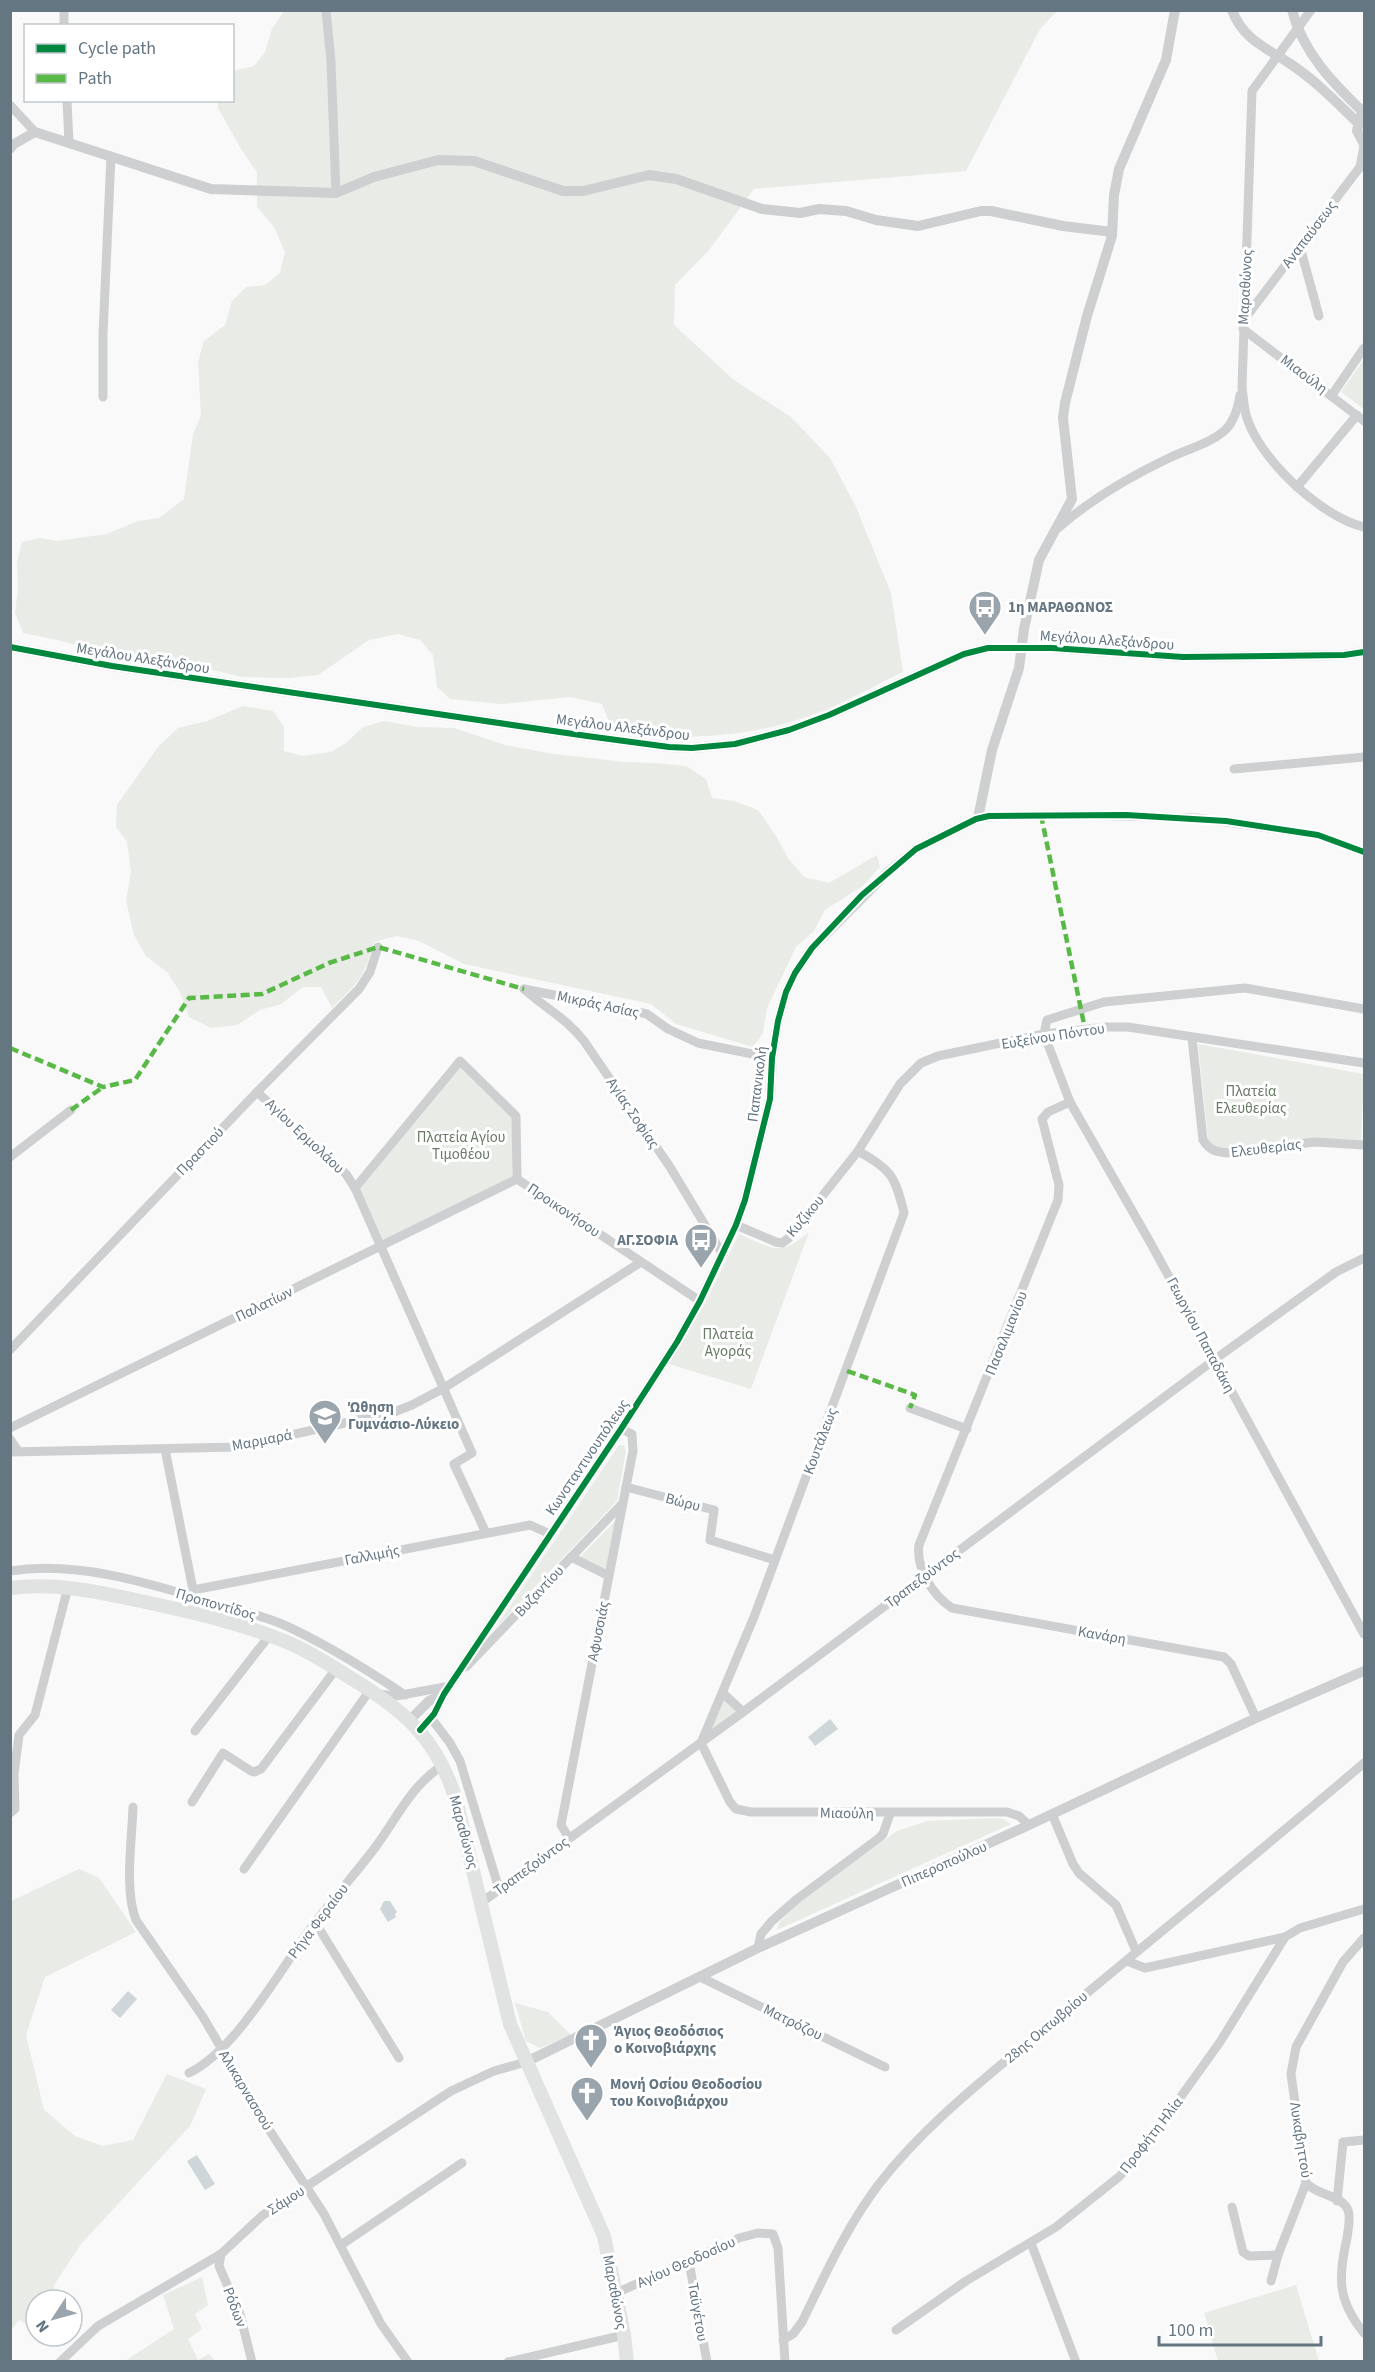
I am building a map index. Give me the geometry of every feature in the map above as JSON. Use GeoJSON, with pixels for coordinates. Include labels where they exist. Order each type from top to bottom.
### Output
{"type":"FeatureCollection","features":[{"type":"Feature","properties":{"kind":"main road","name":"Μαραθώνος"},"geometry":{"type":"LineString","coordinates":[[10,1588],[68,1587],[181,1610],[269,1636],[308,1652],[336,1669],[373,1692],[415,1725],[443,1766],[459,1808],[510,2024],[604,2236],[627,2361]]}},
{"type":"Feature","properties":{"kind":"street"},"geometry":{"type":"LineString","coordinates":[[326,10],[331,62],[336,193]]}},
{"type":"Feature","properties":{"kind":"street"},"geometry":{"type":"LineString","coordinates":[[1175,10],[1166,60],[1119,169],[1114,195],[1112,232],[1087,316],[1065,403],[1064,427],[1072,499],[1039,560],[1024,629],[1019,668],[992,750],[978,818],[1077,814],[1197,818],[1318,835],[1365,852]]}},
{"type":"Feature","properties":{"kind":"street"},"geometry":{"type":"LineString","coordinates":[[1232,10],[1243,32],[1263,49],[1292,65],[1358,123]]}},
{"type":"Feature","properties":{"kind":"street"},"geometry":{"type":"LineString","coordinates":[[1292,10],[1297,30],[1312,55],[1327,75],[1364,112],[1358,123],[1358,134],[1365,145]]}},
{"type":"Feature","properties":{"kind":"street","name":"Μαραθώνος"},"geometry":{"type":"LineString","coordinates":[[1311,10],[1252,91],[1242,387],[1246,416],[1261,444],[1276,465],[1297,487],[1329,512],[1365,527]]}},
{"type":"Feature","properties":{"kind":"street"},"geometry":{"type":"LineString","coordinates":[[67,102],[69,143]]}},
{"type":"Feature","properties":{"kind":"street"},"geometry":{"type":"LineString","coordinates":[[10,105],[35,132],[211,189],[336,193],[374,177],[438,160],[474,161],[563,191],[583,191],[649,175],[676,179],[762,208],[800,213],[819,209],[846,211],[876,220],[918,226],[981,211],[991,211],[1063,226],[1112,232]]}},
{"type":"Feature","properties":{"kind":"street"},"geometry":{"type":"LineString","coordinates":[[10,149],[14,144],[35,132]]}},
{"type":"Feature","properties":{"kind":"street","name":"Αναπαύσεως"},"geometry":{"type":"LineString","coordinates":[[1244,323],[1362,168],[1365,145]]}},
{"type":"Feature","properties":{"kind":"street"},"geometry":{"type":"LineString","coordinates":[[103,397],[103,334],[111,156]]}},
{"type":"Feature","properties":{"kind":"street"},"geometry":{"type":"LineString","coordinates":[[1300,247],[1319,316]]}},
{"type":"Feature","properties":{"kind":"street","name":"Μιαούλη"},"geometry":{"type":"LineString","coordinates":[[1244,323],[1361,418]]}},
{"type":"Feature","properties":{"kind":"street"},"geometry":{"type":"LineString","coordinates":[[1332,395],[1365,348]]}},
{"type":"Feature","properties":{"kind":"street"},"geometry":{"type":"LineString","coordinates":[[1053,533],[1084,506],[1102,494],[1167,459],[1212,440],[1225,430],[1233,419],[1242,387]]}},
{"type":"Feature","properties":{"kind":"street"},"geometry":{"type":"LineString","coordinates":[[1297,487],[1361,418]]}},
{"type":"Feature","properties":{"kind":"street","name":"Μεγάλου Αλεξάνδρου"},"geometry":{"type":"LineString","coordinates":[[10,647],[195,678],[598,738],[692,748],[726,745],[774,735],[829,715],[964,654],[988,648],[1023,646],[1183,657],[1344,655],[1365,652]]}},
{"type":"Feature","properties":{"kind":"street"},"geometry":{"type":"LineString","coordinates":[[1234,769],[1365,757]]}},
{"type":"Feature","properties":{"kind":"street","name":"Παπανικολή"},"geometry":{"type":"LineString","coordinates":[[736,1225],[753,1170],[770,1099],[772,1058],[778,1021],[786,993],[795,973],[812,948],[862,896],[916,849],[978,818]]}},
{"type":"Feature","properties":{"kind":"street","name":"Πραστιού"},"geometry":{"type":"LineString","coordinates":[[10,1350],[363,984],[370,972],[378,947]]}},
{"type":"Feature","properties":{"kind":"street"},"geometry":{"type":"LineString","coordinates":[[1044,1034],[1047,1020],[1104,1002],[1245,988],[1365,1009]]}},
{"type":"Feature","properties":{"kind":"street","name":"Μικράς Ασίας"},"geometry":{"type":"LineString","coordinates":[[524,989],[646,1014],[668,1029],[698,1043],[772,1058]]}},
{"type":"Feature","properties":{"kind":"street","name":"Αγίας Σοφίας"},"geometry":{"type":"LineString","coordinates":[[524,989],[538,1002],[571,1024],[584,1041],[670,1167],[723,1255]]}},
{"type":"Feature","properties":{"kind":"street","name":"Ευξείνου Πόντου"},"geometry":{"type":"LineString","coordinates":[[858,1151],[900,1084],[921,1063],[938,1056],[1044,1034],[1106,1027],[1128,1027],[1365,1063]]}},
{"type":"Feature","properties":{"kind":"street","name":"Γεωργίου Παπαδάκη"},"geometry":{"type":"LineString","coordinates":[[1044,1034],[1070,1102],[1365,1634]]}},
{"type":"Feature","properties":{"kind":"street","name":"Ελευθερίας"},"geometry":{"type":"LineString","coordinates":[[1192,1038],[1203,1140],[1208,1148],[1217,1152],[1229,1153],[1314,1142],[1365,1146]]}},
{"type":"Feature","properties":{"kind":"street"},"geometry":{"type":"LineString","coordinates":[[355,1188],[460,1061],[516,1116],[517,1179]]}},
{"type":"Feature","properties":{"kind":"street","name":"Αγίου Ερμολάου"},"geometry":{"type":"LineString","coordinates":[[257,1092],[346,1174],[355,1188],[472,1453],[454,1464],[486,1533]]}},
{"type":"Feature","properties":{"kind":"street","name":"Πασαλιμανίου"},"geometry":{"type":"LineString","coordinates":[[925,1576],[918,1555],[919,1545],[1058,1200],[1059,1185],[1042,1119],[1048,1112],[1070,1102]]}},
{"type":"Feature","properties":{"kind":"street"},"geometry":{"type":"LineString","coordinates":[[10,1157],[71,1110]]}},
{"type":"Feature","properties":{"kind":"street","name":"Κυζίκου"},"geometry":{"type":"LineString","coordinates":[[736,1225],[782,1243],[789,1238],[858,1151]]}},
{"type":"Feature","properties":{"kind":"street","name":"Κουτάλεως"},"geometry":{"type":"LineString","coordinates":[[701,1743],[775,1560],[904,1213],[897,1185],[885,1167],[858,1151]]}},
{"type":"Feature","properties":{"kind":"street","name":"Παλατίων"},"geometry":{"type":"LineString","coordinates":[[10,1428],[517,1179]]}},
{"type":"Feature","properties":{"kind":"street","name":"Προικονήσου"},"geometry":{"type":"LineString","coordinates":[[517,1179],[700,1301]]}},
{"type":"Feature","properties":{"kind":"street","name":"Κωνσταντινουπόλεως"},"geometry":{"type":"LineString","coordinates":[[415,1725],[431,1718],[677,1342],[700,1301],[736,1225]]}},
{"type":"Feature","properties":{"kind":"street","name":"Τραπεζούντος"},"geometry":{"type":"LineString","coordinates":[[482,1902],[743,1712],[1214,1360],[1336,1272],[1365,1258]]}},
{"type":"Feature","properties":{"kind":"street","name":"Μαρμαρά"},"geometry":{"type":"LineString","coordinates":[[14,1452],[237,1447],[394,1412],[444,1388],[641,1262]]}},
{"type":"Feature","properties":{"kind":"street"},"geometry":{"type":"LineString","coordinates":[[910,1408],[967,1429]]}},
{"type":"Feature","properties":{"kind":"street","name":"Αφυσσιάς"},"geometry":{"type":"LineString","coordinates":[[569,1838],[561,1825],[633,1451],[632,1434],[621,1429]]}},
{"type":"Feature","properties":{"kind":"street"},"geometry":{"type":"LineString","coordinates":[[10,1439],[14,1452]]}},
{"type":"Feature","properties":{"kind":"street"},"geometry":{"type":"LineString","coordinates":[[165,1449],[194,1593]]}},
{"type":"Feature","properties":{"kind":"street","name":"Βώρυ"},"geometry":{"type":"LineString","coordinates":[[626,1487],[714,1510],[710,1540],[775,1560]]}},
{"type":"Feature","properties":{"kind":"street","name":"Βυζαντίου"},"geometry":{"type":"LineString","coordinates":[[450,1686],[622,1504]]}},
{"type":"Feature","properties":{"kind":"street","name":"Γαλλιμής"},"geometry":{"type":"LineString","coordinates":[[194,1593],[530,1525],[550,1534]]}},
{"type":"Feature","properties":{"kind":"street"},"geometry":{"type":"LineString","coordinates":[[571,1557],[609,1576]]}},
{"type":"Feature","properties":{"kind":"street","name":"Προποντίδος"},"geometry":{"type":"LineString","coordinates":[[10,1571],[28,1568],[79,1570],[194,1593],[280,1623],[312,1639],[405,1695]]}},
{"type":"Feature","properties":{"kind":"street","name":"Κανάρη"},"geometry":{"type":"LineString","coordinates":[[925,1576],[944,1603],[952,1608],[1224,1657],[1231,1664],[1256,1718]]}},
{"type":"Feature","properties":{"kind":"street"},"geometry":{"type":"LineString","coordinates":[[10,1813],[15,1809],[14,1774],[19,1736],[35,1715],[68,1587]]}},
{"type":"Feature","properties":{"kind":"street"},"geometry":{"type":"LineString","coordinates":[[195,1731],[269,1636]]}},
{"type":"Feature","properties":{"kind":"street"},"geometry":{"type":"LineString","coordinates":[[192,1802],[223,1753],[251,1771],[261,1769],[336,1669]]}},
{"type":"Feature","properties":{"kind":"street","name":"Πιπεροπούλου"},"geometry":{"type":"LineString","coordinates":[[526,2062],[758,1948],[1029,1826],[1256,1718],[1365,1671]]}},
{"type":"Feature","properties":{"kind":"street"},"geometry":{"type":"LineString","coordinates":[[244,1869],[373,1692],[405,1695],[450,1686]]}},
{"type":"Feature","properties":{"kind":"street","name":"Κωνσταντινουπόλεως"},"geometry":{"type":"LineString","coordinates":[[415,1725],[429,1701],[450,1686]]}},
{"type":"Feature","properties":{"kind":"street"},"geometry":{"type":"LineString","coordinates":[[723,1693],[743,1712]]}},
{"type":"Feature","properties":{"kind":"street"},"geometry":{"type":"LineString","coordinates":[[431,1718],[460,1761],[499,1889]]}},
{"type":"Feature","properties":{"kind":"street","name":"Μιαούλη"},"geometry":{"type":"LineString","coordinates":[[701,1743],[730,1802],[736,1809],[751,1812],[890,1814],[1007,1812],[1019,1816],[1029,1826]]}},
{"type":"Feature","properties":{"kind":"street","name":"28ης Οκτωβρίου"},"geometry":{"type":"LineString","coordinates":[[783,2340],[793,2334],[802,2322],[843,2239],[879,2184],[916,2143],[978,2085],[1136,1951],[1365,1763]]}},
{"type":"Feature","properties":{"kind":"street","name":"Ρήγα Φεραίου"},"geometry":{"type":"LineString","coordinates":[[189,2073],[202,2066],[245,2020],[315,1922],[375,1848],[414,1789],[426,1777],[443,1766]]}},
{"type":"Feature","properties":{"kind":"street","name":"Αλικαρνασσού"},"geometry":{"type":"LineString","coordinates":[[133,1807],[130,1888],[134,1915],[156,1952],[196,2006],[268,2128],[307,2186],[341,2245],[381,2324],[408,2361]]}},
{"type":"Feature","properties":{"kind":"street"},"geometry":{"type":"LineString","coordinates":[[758,1948],[761,1934],[766,1926],[797,1899],[879,1838],[883,1834],[890,1814]]}},
{"type":"Feature","properties":{"kind":"street"},"geometry":{"type":"LineString","coordinates":[[1052,1814],[1073,1864],[1079,1873],[1116,1905],[1136,1951]]}},
{"type":"Feature","properties":{"kind":"street"},"geometry":{"type":"LineString","coordinates":[[1127,1960],[1145,1968],[1285,1937],[1300,1928],[1365,1908]]}},
{"type":"Feature","properties":{"kind":"street"},"geometry":{"type":"LineString","coordinates":[[315,1922],[399,2058]]}},
{"type":"Feature","properties":{"kind":"street","name":"Προφήτη Ηλία"},"geometry":{"type":"LineString","coordinates":[[896,2330],[966,2281],[1031,2243],[1096,2197],[1119,2176],[1139,2154],[1220,2042],[1285,1937]]}},
{"type":"Feature","properties":{"kind":"street","name":"Λυκαβηττού"},"geometry":{"type":"LineString","coordinates":[[1337,2201],[1310,2189],[1306,2183],[1291,2074],[1296,2047],[1343,1962],[1365,1938]]}},
{"type":"Feature","properties":{"kind":"street","name":"Ματρόζου"},"geometry":{"type":"LineString","coordinates":[[700,1977],[885,2067]]}},
{"type":"Feature","properties":{"kind":"street","name":"Σάμου"},"geometry":{"type":"LineString","coordinates":[[60,2361],[98,2326],[221,2254],[254,2222],[451,2091],[494,2071],[526,2062]]}},
{"type":"Feature","properties":{"kind":"street"},"geometry":{"type":"LineString","coordinates":[[1365,2140],[1343,2142],[1337,2201],[1342,2203],[1348,2211],[1349,2228],[1341,2264],[1342,2290],[1350,2313],[1365,2333]]}},
{"type":"Feature","properties":{"kind":"street"},"geometry":{"type":"LineString","coordinates":[[341,2245],[462,2163]]}},
{"type":"Feature","properties":{"kind":"street"},"geometry":{"type":"LineString","coordinates":[[1271,2281],[1278,2255],[1306,2183]]}},
{"type":"Feature","properties":{"kind":"street"},"geometry":{"type":"LineString","coordinates":[[1232,2208],[1243,2252],[1249,2256],[1278,2255]]}},
{"type":"Feature","properties":{"kind":"street","name":"Αγίου Θεοδοσίου"},"geometry":{"type":"LineString","coordinates":[[614,2294],[739,2238],[758,2233],[773,2234],[778,2248],[783,2340]]}},
{"type":"Feature","properties":{"kind":"street"},"geometry":{"type":"LineString","coordinates":[[1031,2243],[1076,2361]]}},
{"type":"Feature","properties":{"kind":"street","name":"Ρόδων"},"geometry":{"type":"LineString","coordinates":[[221,2254],[219,2266],[238,2309],[252,2359]]}},
{"type":"Feature","properties":{"kind":"street","name":"Ταϋγέτου"},"geometry":{"type":"LineString","coordinates":[[689,2262],[707,2361]]}},
{"type":"Feature","properties":{"kind":"street"},"geometry":{"type":"LineString","coordinates":[[508,2361],[624,2335]]}},
{"type":"Feature","properties":{"kind":"street"},"geometry":{"type":"LineString","coordinates":[[783,2340],[785,2361]]}},
{"type":"Feature","properties":{"kind":"green space"},"geometry":{"type":"Polygon","coordinates":[[[284,11],[1057,11],[1040,29],[966,171],[754,189],[709,250],[675,285],[674,325],[734,380],[791,417],[830,458],[856,507],[891,593],[903,672],[825,710],[773,727],[720,735],[668,736],[613,731],[602,704],[570,697],[502,704],[450,699],[437,687],[433,655],[420,640],[398,634],[369,640],[318,675],[289,678],[242,677],[163,658],[131,660],[23,633],[15,613],[18,588],[17,562],[22,542],[40,538],[57,541],[107,534],[138,521],[159,518],[184,499],[193,434],[201,416],[198,362],[204,341],[225,325],[232,301],[246,287],[265,285],[280,273],[285,252],[274,227],[257,207],[257,172],[218,108],[218,102],[234,102],[234,71],[254,66],[265,52],[272,29],[284,11]]]}},
{"type":"Feature","properties":{"kind":"green space"},"geometry":{"type":"Polygon","coordinates":[[[1364,359],[1364,409],[1341,392],[1364,359]]]}},
{"type":"Feature","properties":{"kind":"green space"},"geometry":{"type":"Polygon","coordinates":[[[243,706],[273,711],[284,727],[284,751],[302,756],[331,752],[346,743],[363,727],[385,721],[417,727],[454,728],[505,745],[554,754],[686,766],[706,779],[712,798],[734,801],[758,810],[788,858],[804,877],[829,883],[877,855],[880,867],[864,885],[825,910],[814,931],[796,947],[767,1008],[763,1033],[753,1047],[676,1024],[651,1004],[464,964],[419,941],[397,936],[374,942],[359,979],[332,1008],[321,987],[303,987],[281,1004],[260,1010],[237,1025],[211,1028],[189,1017],[180,992],[167,972],[146,956],[134,935],[126,901],[131,872],[127,842],[116,827],[117,805],[157,748],[178,728],[207,721],[243,706]]]}},
{"type":"Feature","properties":{"kind":"green space","name":"Πλατεία Ελευθερίας"},"geometry":{"type":"Polygon","coordinates":[[[1198,1044],[1364,1074],[1361,1142],[1224,1149],[1211,1145],[1208,1139],[1198,1044]]]}},
{"type":"Feature","properties":{"kind":"green space","name":"Πλατεία Αγίου Τιμοθέου"},"geometry":{"type":"Polygon","coordinates":[[[460,1068],[512,1118],[512,1177],[384,1241],[360,1189],[460,1068]]]}},
{"type":"Feature","properties":{"kind":"green space","name":"Πλατεία Αγοράς"},"geometry":{"type":"Polygon","coordinates":[[[809,1232],[751,1389],[669,1364],[704,1306],[739,1234],[768,1246],[782,1248],[809,1232]]]}},
{"type":"Feature","properties":{"kind":"green space"},"geometry":{"type":"Polygon","coordinates":[[[619,1445],[624,1445],[626,1451],[617,1501],[494,1630],[619,1445]]]}},
{"type":"Feature","properties":{"kind":"green space"},"geometry":{"type":"Polygon","coordinates":[[[618,1518],[607,1572],[580,1557],[618,1518]]]}},
{"type":"Feature","properties":{"kind":"green space"},"geometry":{"type":"Polygon","coordinates":[[[723,1693],[743,1712],[701,1743],[723,1693]]]}},
{"type":"Feature","properties":{"kind":"green space"},"geometry":{"type":"Polygon","coordinates":[[[996,1818],[1011,1824],[777,1930],[779,1923],[799,1902],[897,1831],[927,1821],[996,1818]]]}},
{"type":"Feature","properties":{"kind":"green space"},"geometry":{"type":"Polygon","coordinates":[[[79,1869],[99,1878],[136,1932],[45,1977],[26,2035],[44,2110],[75,2136],[102,2146],[133,2140],[167,2074],[206,2089],[190,2126],[81,2244],[54,2285],[54,2288],[24,2288],[24,2323],[19,2320],[11,2330],[11,1901],[79,1869]]]}},
{"type":"Feature","properties":{"kind":"green space"},"geometry":{"type":"Polygon","coordinates":[[[515,2003],[548,2012],[571,2035],[540,2048],[526,2041],[515,2003]]]}},
{"type":"Feature","properties":{"kind":"green space"},"geometry":{"type":"Polygon","coordinates":[[[202,2277],[208,2305],[195,2314],[202,2329],[188,2339],[198,2360],[209,2354],[215,2361],[125,2361],[174,2329],[163,2295],[202,2277]]]}},
{"type":"Feature","properties":{"kind":"green space"},"geometry":{"type":"Polygon","coordinates":[[[1296,2285],[1319,2361],[1218,2361],[1204,2313],[1296,2285]]]}},
{"type":"Feature","properties":{"kind":"shaded area"},"geometry":{"type":"Polygon","coordinates":[[[830,1719],[838,1729],[815,1746],[808,1737],[830,1719]]]}},
{"type":"Feature","properties":{"kind":"shaded area"},"geometry":{"type":"Polygon","coordinates":[[[384,1901],[390,1901],[397,1912],[396,1917],[388,1922],[380,1909],[384,1901]]]}},
{"type":"Feature","properties":{"kind":"shaded area"},"geometry":{"type":"Polygon","coordinates":[[[128,1991],[137,1999],[120,2018],[111,2010],[128,1991]]]}},
{"type":"Feature","properties":{"kind":"shaded area"},"geometry":{"type":"Polygon","coordinates":[[[197,2155],[215,2184],[205,2190],[187,2161],[197,2155]]]}},
{"type":"Feature","properties":{"kind":"marked path"},"geometry":{"type":"LineString","coordinates":[[1041,815],[1085,1029]]}},
{"type":"Feature","properties":{"kind":"marked path"},"geometry":{"type":"LineString","coordinates":[[10,1048],[103,1087],[135,1080],[189,998],[262,994],[329,963],[378,947],[524,989]]}},
{"type":"Feature","properties":{"kind":"marked path"},"geometry":{"type":"LineString","coordinates":[[71,1110],[103,1087]]}},
{"type":"Feature","properties":{"kind":"marked path"},"geometry":{"type":"LineString","coordinates":[[847,1371],[915,1395],[910,1408]]}},
{"type":"Feature","properties":{"kind":"cycle path"},"geometry":{"type":"LineString","coordinates":[[10,647],[112,666],[587,736],[692,748],[735,744],[789,730],[829,715],[964,654],[988,648],[1052,648],[1183,657],[1344,655],[1364,652]]}},
{"type":"Feature","properties":{"kind":"cycle path"},"geometry":{"type":"LineString","coordinates":[[420,1730],[434,1714],[444,1694],[621,1429],[677,1342],[700,1301],[736,1225],[745,1200],[770,1099],[772,1058],[778,1021],[786,992],[795,973],[812,948],[862,895],[916,849],[976,819],[989,816],[1126,815],[1226,821],[1318,835],[1364,852]]}},
{"type":"Feature","properties":{"kind":"place","name":"1η ΜΑΡΑΘΩΝΟΣ"},"geometry":{"type":"Point","coordinates":[985,636]}},
{"type":"Feature","properties":{"kind":"place","name":"ΑΓ.ΣΟΦΙΑ"},"geometry":{"type":"Point","coordinates":[701,1269]}},
{"type":"Feature","properties":{"kind":"place","name":"Ώθηση Γυμνάσιο-Λύκειο"},"geometry":{"type":"Point","coordinates":[325,1445]}},
{"type":"Feature","properties":{"kind":"place","name":"Άγιος Θεοδόσιος ο Κοινοβιάρχης"},"geometry":{"type":"Point","coordinates":[591,2069]}},
{"type":"Feature","properties":{"kind":"place","name":"Μονή Οσίου Θεοδοσίου του Κοινοβιάρχου"},"geometry":{"type":"Point","coordinates":[587,2122]}}]}
